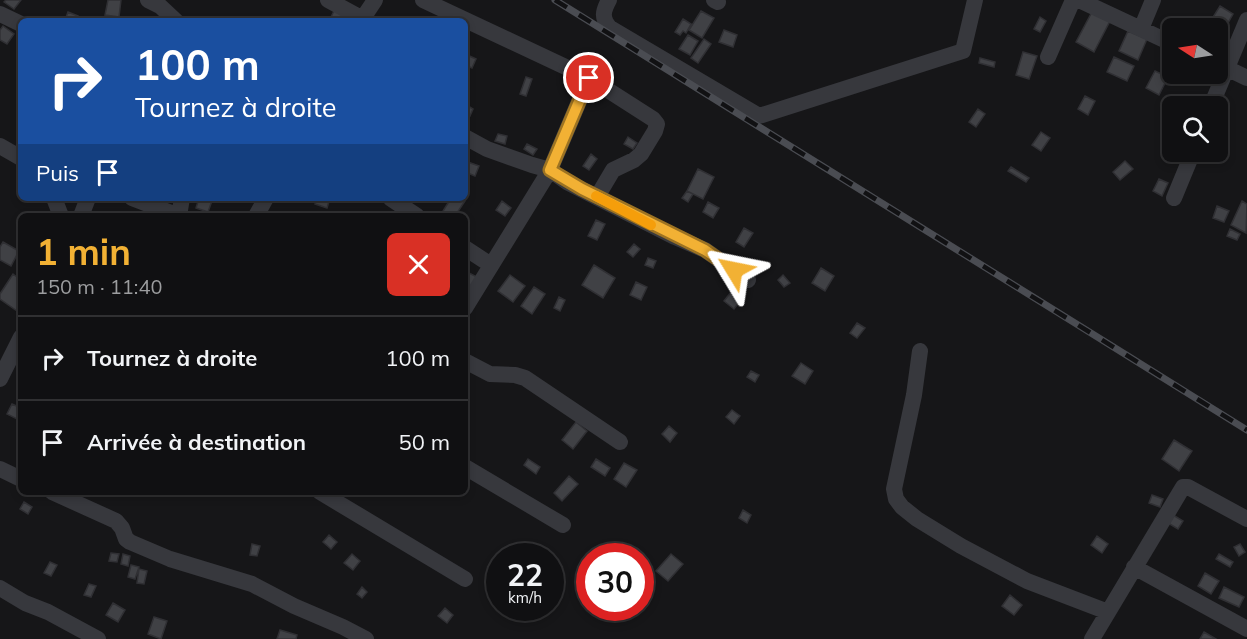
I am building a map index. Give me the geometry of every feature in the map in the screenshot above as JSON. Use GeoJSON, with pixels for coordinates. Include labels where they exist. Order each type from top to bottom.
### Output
{"type":"FeatureCollection","features":[{"type":"Feature","properties":{"kind":"street"},"geometry":{"type":"LineString","coordinates":[[148,0],[160,6],[173,18]]}},
{"type":"Feature","properties":{"kind":"street"},"geometry":{"type":"LineString","coordinates":[[328,0],[359,18]]}},
{"type":"Feature","properties":{"kind":"street"},"geometry":{"type":"LineString","coordinates":[[363,18],[375,0]]}},
{"type":"Feature","properties":{"kind":"street"},"geometry":{"type":"LineString","coordinates":[[423,0],[461,18]]}},
{"type":"Feature","properties":{"kind":"street"},"geometry":{"type":"LineString","coordinates":[[609,0],[603,10],[603,17],[610,28],[759,116],[963,51],[975,0]]}},
{"type":"Feature","properties":{"kind":"street"},"geometry":{"type":"LineString","coordinates":[[1048,57],[1074,0]]}},
{"type":"Feature","properties":{"kind":"street"},"geometry":{"type":"LineString","coordinates":[[1079,0],[1162,39]]}},
{"type":"Feature","properties":{"kind":"street"},"geometry":{"type":"LineString","coordinates":[[1141,29],[1153,0]]}},
{"type":"Feature","properties":{"kind":"street"},"geometry":{"type":"LineString","coordinates":[[0,14],[18,23]]}},
{"type":"Feature","properties":{"kind":"street"},"geometry":{"type":"LineString","coordinates":[[1228,55],[1247,20]]}},
{"type":"Feature","properties":{"kind":"street"},"geometry":{"type":"LineString","coordinates":[[468,21],[589,78],[653,119],[657,124],[641,154],[613,170],[597,197]]}},
{"type":"Feature","properties":{"kind":"street"},"geometry":{"type":"LineString","coordinates":[[1228,69],[1247,78]]}},
{"type":"Feature","properties":{"kind":"street"},"geometry":{"type":"LineString","coordinates":[[468,303],[550,170],[589,78]]}},
{"type":"Feature","properties":{"kind":"street"},"geometry":{"type":"LineString","coordinates":[[468,139],[478,145],[550,170],[597,197],[705,250],[748,280]]}},
{"type":"Feature","properties":{"kind":"street"},"geometry":{"type":"LineString","coordinates":[[0,146],[18,156]]}},
{"type":"Feature","properties":{"kind":"street"},"geometry":{"type":"LineString","coordinates":[[1174,198],[1189,162]]}},
{"type":"Feature","properties":{"kind":"street"},"geometry":{"type":"LineString","coordinates":[[140,201],[171,213]]}},
{"type":"Feature","properties":{"kind":"street"},"geometry":{"type":"LineString","coordinates":[[394,201],[412,213]]}},
{"type":"Feature","properties":{"kind":"street"},"geometry":{"type":"LineString","coordinates":[[468,250],[491,265]]}},
{"type":"Feature","properties":{"kind":"street"},"geometry":{"type":"LineString","coordinates":[[0,380],[18,343]]}},
{"type":"Feature","properties":{"kind":"street"},"geometry":{"type":"LineString","coordinates":[[920,351],[914,395],[894,489],[896,499],[917,519],[998,567],[1027,581],[1108,612]]}},
{"type":"Feature","properties":{"kind":"street"},"geometry":{"type":"LineString","coordinates":[[468,363],[490,374],[515,375],[525,378],[620,442]]}},
{"type":"Feature","properties":{"kind":"street"},"geometry":{"type":"LineString","coordinates":[[0,469],[18,478]]}},
{"type":"Feature","properties":{"kind":"street"},"geometry":{"type":"LineString","coordinates":[[468,469],[563,525]]}},
{"type":"Feature","properties":{"kind":"street"},"geometry":{"type":"LineString","coordinates":[[1092,639],[1183,487],[1247,519]]}},
{"type":"Feature","properties":{"kind":"street"},"geometry":{"type":"LineString","coordinates":[[59,495],[116,521],[130,542],[170,559],[252,584],[366,639]]}},
{"type":"Feature","properties":{"kind":"street"},"geometry":{"type":"LineString","coordinates":[[325,495],[465,579]]}},
{"type":"Feature","properties":{"kind":"street"},"geometry":{"type":"LineString","coordinates":[[1134,567],[1247,629]]}},
{"type":"Feature","properties":{"kind":"street"},"geometry":{"type":"LineString","coordinates":[[0,588],[98,639]]}},
{"type":"Feature","properties":{"kind":"building"},"geometry":{"type":"Polygon","coordinates":[[[21,0],[14,9],[4,2],[21,0]]]}},
{"type":"Feature","properties":{"kind":"building"},"geometry":{"type":"Polygon","coordinates":[[[108,0],[121,0],[119,17],[105,15],[108,0]]]}},
{"type":"Feature","properties":{"kind":"building"},"geometry":{"type":"Polygon","coordinates":[[[1220,6],[1233,14],[1228,23],[1228,18],[1212,18],[1220,6]]]}},
{"type":"Feature","properties":{"kind":"building"},"geometry":{"type":"Polygon","coordinates":[[[335,9],[348,18],[330,18],[335,9]]]}},
{"type":"Feature","properties":{"kind":"building"},"geometry":{"type":"Polygon","coordinates":[[[1093,10],[1111,19],[1094,52],[1076,42],[1093,10]]]}},
{"type":"Feature","properties":{"kind":"building"},"geometry":{"type":"Polygon","coordinates":[[[701,11],[714,18],[702,38],[689,30],[701,11]]]}},
{"type":"Feature","properties":{"kind":"building"},"geometry":{"type":"Polygon","coordinates":[[[68,12],[78,16],[77,18],[66,18],[68,12]]]}},
{"type":"Feature","properties":{"kind":"building"},"geometry":{"type":"Polygon","coordinates":[[[1040,17],[1046,21],[1040,32],[1034,29],[1040,17]]]}},
{"type":"Feature","properties":{"kind":"building"},"geometry":{"type":"Polygon","coordinates":[[[683,19],[691,24],[686,33],[683,31],[680,35],[675,32],[683,19]]]}},
{"type":"Feature","properties":{"kind":"building"},"geometry":{"type":"Polygon","coordinates":[[[3,26],[14,34],[7,44],[0,40],[0,30],[3,26]]]}},
{"type":"Feature","properties":{"kind":"building"},"geometry":{"type":"Polygon","coordinates":[[[724,30],[737,35],[733,47],[719,42],[724,30]]]}},
{"type":"Feature","properties":{"kind":"building"},"geometry":{"type":"Polygon","coordinates":[[[1128,31],[1147,39],[1138,60],[1119,51],[1128,31]]]}},
{"type":"Feature","properties":{"kind":"building"},"geometry":{"type":"Polygon","coordinates":[[[688,35],[698,41],[690,55],[679,49],[688,35]]]}},
{"type":"Feature","properties":{"kind":"building"},"geometry":{"type":"Polygon","coordinates":[[[704,39],[711,44],[698,63],[691,58],[704,39]]]}},
{"type":"Feature","properties":{"kind":"building"},"geometry":{"type":"Polygon","coordinates":[[[1023,52],[1037,56],[1029,79],[1016,75],[1023,52]]]}},
{"type":"Feature","properties":{"kind":"building"},"geometry":{"type":"Polygon","coordinates":[[[468,55],[476,59],[472,68],[468,66],[468,55]]]}},
{"type":"Feature","properties":{"kind":"building"},"geometry":{"type":"Polygon","coordinates":[[[1114,57],[1134,66],[1127,81],[1107,72],[1114,57]]]}},
{"type":"Feature","properties":{"kind":"building"},"geometry":{"type":"Polygon","coordinates":[[[980,58],[995,62],[994,67],[979,63],[980,58]]]}},
{"type":"Feature","properties":{"kind":"building"},"geometry":{"type":"Polygon","coordinates":[[[1155,71],[1162,74],[1162,84],[1164,84],[1159,95],[1146,88],[1155,71]]]}},
{"type":"Feature","properties":{"kind":"building"},"geometry":{"type":"Polygon","coordinates":[[[526,77],[532,79],[526,96],[520,94],[526,77]]]}},
{"type":"Feature","properties":{"kind":"building"},"geometry":{"type":"Polygon","coordinates":[[[1085,96],[1095,101],[1088,115],[1078,109],[1085,96]]]}},
{"type":"Feature","properties":{"kind":"building"},"geometry":{"type":"Polygon","coordinates":[[[468,106],[473,109],[470,116],[468,115],[468,106]]]}},
{"type":"Feature","properties":{"kind":"building"},"geometry":{"type":"Polygon","coordinates":[[[978,109],[985,114],[976,127],[969,122],[978,109]]]}},
{"type":"Feature","properties":{"kind":"building"},"geometry":{"type":"Polygon","coordinates":[[[1041,132],[1050,138],[1041,151],[1032,145],[1041,132]]]}},
{"type":"Feature","properties":{"kind":"building"},"geometry":{"type":"Polygon","coordinates":[[[498,134],[507,136],[505,144],[495,141],[498,134]]]}},
{"type":"Feature","properties":{"kind":"building"},"geometry":{"type":"Polygon","coordinates":[[[628,137],[637,143],[633,149],[624,144],[628,137]]]}},
{"type":"Feature","properties":{"kind":"building"},"geometry":{"type":"Polygon","coordinates":[[[527,144],[537,149],[533,155],[524,149],[527,144]]]}},
{"type":"Feature","properties":{"kind":"building"},"geometry":{"type":"Polygon","coordinates":[[[591,154],[597,159],[589,170],[583,166],[591,154]]]}},
{"type":"Feature","properties":{"kind":"building"},"geometry":{"type":"Polygon","coordinates":[[[1125,161],[1133,169],[1120,180],[1113,172],[1125,161]]]}},
{"type":"Feature","properties":{"kind":"building"},"geometry":{"type":"Polygon","coordinates":[[[468,162],[479,166],[475,176],[468,173],[468,162]]]}},
{"type":"Feature","properties":{"kind":"building"},"geometry":{"type":"Polygon","coordinates":[[[1011,167],[1029,178],[1026,182],[1008,171],[1011,167]]]}},
{"type":"Feature","properties":{"kind":"building"},"geometry":{"type":"Polygon","coordinates":[[[698,169],[714,177],[703,199],[687,191],[698,169]]]}},
{"type":"Feature","properties":{"kind":"building"},"geometry":{"type":"Polygon","coordinates":[[[1159,179],[1168,183],[1162,196],[1153,191],[1159,179]]]}},
{"type":"Feature","properties":{"kind":"building"},"geometry":{"type":"Polygon","coordinates":[[[687,191],[693,194],[688,202],[682,198],[687,191]]]}},
{"type":"Feature","properties":{"kind":"building"},"geometry":{"type":"Polygon","coordinates":[[[198,201],[212,201],[208,212],[196,208],[198,201]]]}},
{"type":"Feature","properties":{"kind":"building"},"geometry":{"type":"Polygon","coordinates":[[[316,201],[329,201],[327,208],[315,204],[316,201]]]}},
{"type":"Feature","properties":{"kind":"building"},"geometry":{"type":"Polygon","coordinates":[[[449,201],[465,201],[457,213],[442,213],[449,201]]]}},
{"type":"Feature","properties":{"kind":"building"},"geometry":{"type":"Polygon","coordinates":[[[502,201],[511,208],[505,216],[496,210],[502,201]]]}},
{"type":"Feature","properties":{"kind":"building"},"geometry":{"type":"Polygon","coordinates":[[[1242,201],[1247,204],[1246,233],[1231,225],[1242,201]]]}},
{"type":"Feature","properties":{"kind":"building"},"geometry":{"type":"Polygon","coordinates":[[[708,202],[719,208],[713,218],[703,212],[708,202]]]}},
{"type":"Feature","properties":{"kind":"building"},"geometry":{"type":"Polygon","coordinates":[[[1217,206],[1229,211],[1224,222],[1213,218],[1217,206]]]}},
{"type":"Feature","properties":{"kind":"building"},"geometry":{"type":"Polygon","coordinates":[[[596,220],[605,224],[597,240],[588,236],[596,220]]]}},
{"type":"Feature","properties":{"kind":"building"},"geometry":{"type":"Polygon","coordinates":[[[744,228],[753,233],[744,247],[736,242],[744,228]]]}},
{"type":"Feature","properties":{"kind":"building"},"geometry":{"type":"Polygon","coordinates":[[[1230,229],[1240,234],[1237,240],[1227,236],[1230,229]]]}},
{"type":"Feature","properties":{"kind":"building"},"geometry":{"type":"Polygon","coordinates":[[[3,242],[18,250],[11,266],[0,260],[0,247],[3,242]]]}},
{"type":"Feature","properties":{"kind":"building"},"geometry":{"type":"Polygon","coordinates":[[[634,244],[640,249],[633,257],[627,252],[634,244]]]}},
{"type":"Feature","properties":{"kind":"building"},"geometry":{"type":"Polygon","coordinates":[[[648,258],[656,261],[653,268],[645,265],[648,258]]]}},
{"type":"Feature","properties":{"kind":"building"},"geometry":{"type":"Polygon","coordinates":[[[594,265],[615,278],[603,298],[582,285],[594,265]]]}},
{"type":"Feature","properties":{"kind":"building"},"geometry":{"type":"Polygon","coordinates":[[[821,268],[834,276],[825,291],[812,283],[821,268]]]}},
{"type":"Feature","properties":{"kind":"building"},"geometry":{"type":"Polygon","coordinates":[[[468,272],[477,277],[470,292],[468,291],[468,272]]]}},
{"type":"Feature","properties":{"kind":"building"},"geometry":{"type":"Polygon","coordinates":[[[13,274],[18,278],[17,311],[0,299],[0,294],[13,274]]]}},
{"type":"Feature","properties":{"kind":"building"},"geometry":{"type":"Polygon","coordinates":[[[510,275],[525,286],[513,302],[498,291],[510,275]]]}},
{"type":"Feature","properties":{"kind":"building"},"geometry":{"type":"Polygon","coordinates":[[[783,275],[790,283],[784,287],[778,280],[783,275]]]}},
{"type":"Feature","properties":{"kind":"building"},"geometry":{"type":"Polygon","coordinates":[[[636,282],[647,287],[641,300],[630,295],[636,282]]]}},
{"type":"Feature","properties":{"kind":"building"},"geometry":{"type":"Polygon","coordinates":[[[534,287],[545,294],[532,314],[521,306],[534,287]]]}},
{"type":"Feature","properties":{"kind":"building"},"geometry":{"type":"Polygon","coordinates":[[[731,292],[741,300],[734,309],[724,301],[731,292]]]}},
{"type":"Feature","properties":{"kind":"building"},"geometry":{"type":"Polygon","coordinates":[[[559,297],[565,300],[560,311],[554,308],[559,297]]]}},
{"type":"Feature","properties":{"kind":"building"},"geometry":{"type":"Polygon","coordinates":[[[857,323],[865,328],[857,338],[850,333],[857,323]]]}},
{"type":"Feature","properties":{"kind":"building"},"geometry":{"type":"Polygon","coordinates":[[[801,363],[813,371],[805,384],[792,376],[801,363]]]}},
{"type":"Feature","properties":{"kind":"building"},"geometry":{"type":"Polygon","coordinates":[[[751,371],[759,375],[755,382],[747,377],[751,371]]]}},
{"type":"Feature","properties":{"kind":"building"},"geometry":{"type":"Polygon","coordinates":[[[12,404],[18,407],[18,420],[7,414],[12,404]]]}},
{"type":"Feature","properties":{"kind":"building"},"geometry":{"type":"Polygon","coordinates":[[[732,410],[740,416],[734,424],[726,417],[732,410]]]}},
{"type":"Feature","properties":{"kind":"building"},"geometry":{"type":"Polygon","coordinates":[[[576,422],[587,431],[573,449],[562,440],[576,422]]]}},
{"type":"Feature","properties":{"kind":"building"},"geometry":{"type":"Polygon","coordinates":[[[669,426],[677,433],[670,442],[662,434],[669,426]]]}},
{"type":"Feature","properties":{"kind":"building"},"geometry":{"type":"Polygon","coordinates":[[[1174,440],[1192,451],[1179,471],[1162,459],[1174,440]]]}},
{"type":"Feature","properties":{"kind":"building"},"geometry":{"type":"Polygon","coordinates":[[[528,459],[540,467],[536,474],[524,465],[528,459]]]}},
{"type":"Feature","properties":{"kind":"building"},"geometry":{"type":"Polygon","coordinates":[[[596,459],[610,468],[605,476],[591,467],[596,459]]]}},
{"type":"Feature","properties":{"kind":"building"},"geometry":{"type":"Polygon","coordinates":[[[624,463],[637,470],[626,487],[614,479],[624,463]]]}},
{"type":"Feature","properties":{"kind":"building"},"geometry":{"type":"Polygon","coordinates":[[[569,476],[578,484],[562,501],[554,493],[569,476]]]}},
{"type":"Feature","properties":{"kind":"building"},"geometry":{"type":"Polygon","coordinates":[[[1152,495],[1163,499],[1160,507],[1149,503],[1152,495]]]}},
{"type":"Feature","properties":{"kind":"building"},"geometry":{"type":"Polygon","coordinates":[[[24,502],[32,507],[28,514],[20,509],[24,502]]]}},
{"type":"Feature","properties":{"kind":"building"},"geometry":{"type":"Polygon","coordinates":[[[743,510],[751,515],[747,523],[739,518],[743,510]]]}},
{"type":"Feature","properties":{"kind":"building"},"geometry":{"type":"Polygon","coordinates":[[[1173,515],[1183,521],[1178,529],[1168,523],[1173,515]]]}},
{"type":"Feature","properties":{"kind":"building"},"geometry":{"type":"Polygon","coordinates":[[[329,535],[337,542],[331,549],[323,542],[329,535]]]}},
{"type":"Feature","properties":{"kind":"building"},"geometry":{"type":"Polygon","coordinates":[[[1097,536],[1108,544],[1102,553],[1091,545],[1097,536]]]}},
{"type":"Feature","properties":{"kind":"building"},"geometry":{"type":"Polygon","coordinates":[[[252,544],[260,546],[257,556],[250,555],[252,544]]]}},
{"type":"Feature","properties":{"kind":"building"},"geometry":{"type":"Polygon","coordinates":[[[1240,544],[1245,552],[1239,556],[1234,547],[1240,544]]]}},
{"type":"Feature","properties":{"kind":"building"},"geometry":{"type":"Polygon","coordinates":[[[111,553],[119,554],[117,562],[109,561],[111,553]]]}},
{"type":"Feature","properties":{"kind":"building"},"geometry":{"type":"Polygon","coordinates":[[[123,554],[130,556],[128,566],[121,564],[123,554]]]}},
{"type":"Feature","properties":{"kind":"building"},"geometry":{"type":"Polygon","coordinates":[[[352,554],[360,561],[353,570],[344,563],[352,554]]]}},
{"type":"Feature","properties":{"kind":"building"},"geometry":{"type":"Polygon","coordinates":[[[671,554],[683,564],[668,581],[656,571],[671,554]]]}},
{"type":"Feature","properties":{"kind":"building"},"geometry":{"type":"Polygon","coordinates":[[[1219,554],[1233,562],[1230,567],[1216,559],[1219,554]]]}},
{"type":"Feature","properties":{"kind":"building"},"geometry":{"type":"Polygon","coordinates":[[[50,562],[57,565],[51,576],[44,573],[50,562]]]}},
{"type":"Feature","properties":{"kind":"building"},"geometry":{"type":"Polygon","coordinates":[[[131,565],[139,567],[135,579],[128,577],[131,565]]]}},
{"type":"Feature","properties":{"kind":"building"},"geometry":{"type":"Polygon","coordinates":[[[139,569],[147,571],[144,584],[137,583],[139,569]]]}},
{"type":"Feature","properties":{"kind":"building"},"geometry":{"type":"Polygon","coordinates":[[[1205,573],[1219,581],[1211,594],[1198,586],[1205,573]]]}},
{"type":"Feature","properties":{"kind":"building"},"geometry":{"type":"Polygon","coordinates":[[[89,584],[96,586],[91,597],[84,595],[89,584]]]}},
{"type":"Feature","properties":{"kind":"building"},"geometry":{"type":"Polygon","coordinates":[[[362,587],[367,592],[362,598],[357,594],[362,587]]]}},
{"type":"Feature","properties":{"kind":"building"},"geometry":{"type":"Polygon","coordinates":[[[1224,587],[1244,597],[1239,607],[1219,598],[1224,587]]]}},
{"type":"Feature","properties":{"kind":"building"},"geometry":{"type":"Polygon","coordinates":[[[1010,595],[1022,605],[1014,615],[1002,606],[1010,595]]]}},
{"type":"Feature","properties":{"kind":"building"},"geometry":{"type":"Polygon","coordinates":[[[113,603],[125,610],[118,622],[106,615],[113,603]]]}},
{"type":"Feature","properties":{"kind":"building"},"geometry":{"type":"Polygon","coordinates":[[[445,608],[453,615],[447,623],[438,616],[445,608]]]}},
{"type":"Feature","properties":{"kind":"building"},"geometry":{"type":"Polygon","coordinates":[[[154,617],[167,621],[161,639],[148,634],[154,617]]]}},
{"type":"Feature","properties":{"kind":"building"},"geometry":{"type":"Polygon","coordinates":[[[280,630],[297,635],[296,639],[277,639],[280,630]]]}},
{"type":"Feature","properties":{"kind":"building"},"geometry":{"type":"Polygon","coordinates":[[[1204,632],[1216,639],[1200,639],[1204,632]]]}},
{"type":"Feature","properties":{"kind":"railway"},"geometry":{"type":"LineString","coordinates":[[555,0],[1247,430]]}},
{"type":"Feature","properties":{"kind":"slow traffic"},"geometry":{"type":"LineString","coordinates":[[596,196],[651,225]]}},
{"type":"Feature","properties":{"kind":"route"},"geometry":{"type":"LineString","coordinates":[[589,78],[550,170],[559,177],[675,237],[705,250],[734,270]]}}]}
